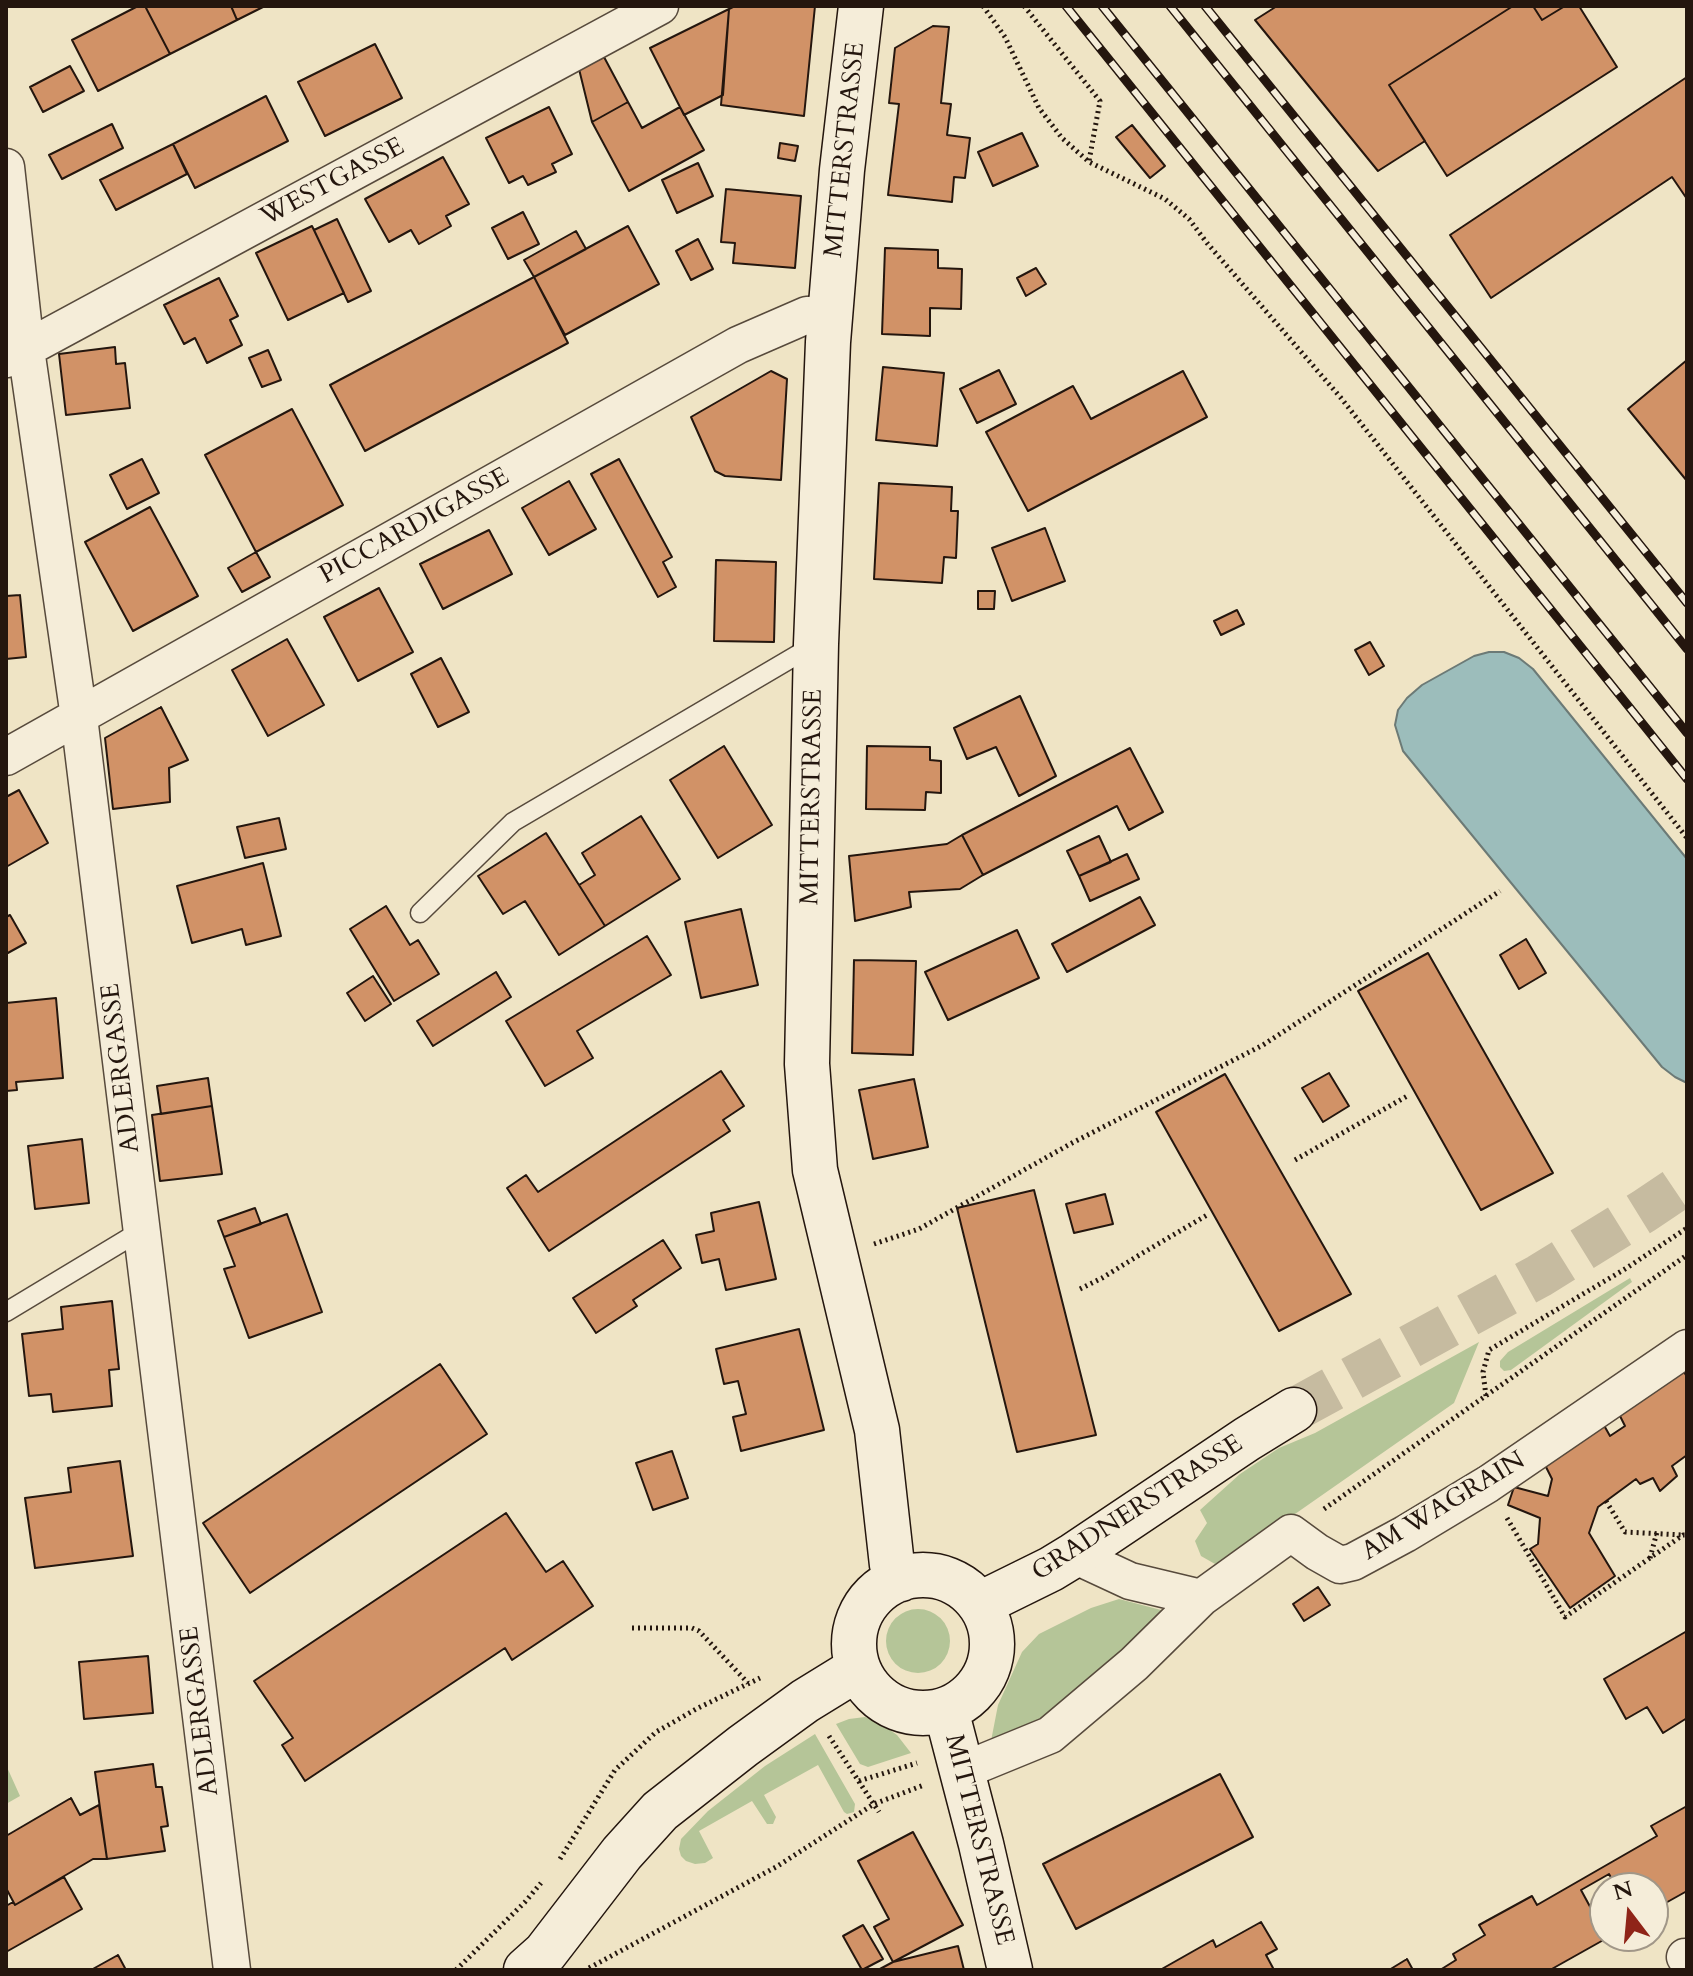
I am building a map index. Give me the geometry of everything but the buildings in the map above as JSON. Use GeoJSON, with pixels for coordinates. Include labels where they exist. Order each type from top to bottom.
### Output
{"type":"FeatureCollection","features":[{"type":"Feature","properties":{"kind":"street","name":"WESTGASSE"},"geometry":{"type":"LineString","coordinates":[[16,354],[660,6]]}},
{"type":"Feature","properties":{"kind":"street","name":"MITTERSTRASSE"},"geometry":{"type":"LineString","coordinates":[[861,6],[842,170],[830,314],[816,644],[807,1064],[815,1170],[877,1430],[892,1565],[901,1579]]}},
{"type":"Feature","properties":{"kind":"street","name":"ADLERGASSE"},"geometry":{"type":"LineString","coordinates":[[6,167],[16,354],[79,717],[232,1970]]}},
{"type":"Feature","properties":{"kind":"street","name":"PICCARDIGASSE"},"geometry":{"type":"LineString","coordinates":[[6,757],[738,345],[807,315],[830,314]]}},
{"type":"Feature","properties":{"kind":"street","name":"AM WAGRAIN"},"geometry":{"type":"LineString","coordinates":[[1291,1533],[1340,1565],[1353,1562],[1488,1484],[1687,1348]]}},
{"type":"Feature","properties":{"kind":"street","name":"GRADNERSTRASSE"},"geometry":{"type":"LineString","coordinates":[[980,1604],[1074,1555],[1294,1410]]}},
{"type":"Feature","properties":{"kind":"street"},"geometry":{"type":"LineString","coordinates":[[944,1777],[1050,1735],[1134,1664],[1201,1598],[1291,1533]]}},
{"type":"Feature","properties":{"kind":"street"},"geometry":{"type":"LineString","coordinates":[[1074,1555],[1130,1581],[1201,1598]]}},
{"type":"Feature","properties":{"kind":"street"},"geometry":{"type":"LineString","coordinates":[[935,1574],[962,1585],[980,1604],[993,1643],[990,1663],[981,1682],[967,1698],[946,1710],[907,1714],[890,1707],[877,1697],[857,1669],[855,1631],[869,1599],[882,1588],[901,1579],[935,1574]]}},
{"type":"Feature","properties":{"kind":"street"},"geometry":{"type":"LineString","coordinates":[[526,1970],[545,1953],[622,1853],[660,1811],[805,1701],[857,1669]]}},
{"type":"Feature","properties":{"kind":"street","name":"MITTERSTRASSE"},"geometry":{"type":"LineString","coordinates":[[946,1710],[944,1777],[1010,1970]]}},
{"type":"Feature","properties":{"kind":"lane"},"geometry":{"type":"LineString","coordinates":[[420,913],[513,822],[816,644]]}},
{"type":"Feature","properties":{"kind":"lane"},"geometry":{"type":"LineString","coordinates":[[6,1312],[142,1230]]}},
{"type":"Feature","properties":{"kind":"path"},"geometry":{"type":"LineString","coordinates":[[983,6],[1005,37],[1039,108],[1062,138],[1089,162],[1165,199],[1189,219],[1341,398],[1687,838]]}},
{"type":"Feature","properties":{"kind":"path"},"geometry":{"type":"LineString","coordinates":[[1024,6],[1100,101],[1089,162]]}},
{"type":"Feature","properties":{"kind":"path"},"geometry":{"type":"LineString","coordinates":[[835,1256],[919,1229],[1072,1143],[1263,1045],[1500,891]]}},
{"type":"Feature","properties":{"kind":"path"},"geometry":{"type":"LineString","coordinates":[[1295,1160],[1409,1095]]}},
{"type":"Feature","properties":{"kind":"path"},"geometry":{"type":"LineString","coordinates":[[1080,1289],[1207,1215]]}},
{"type":"Feature","properties":{"kind":"path"},"geometry":{"type":"LineString","coordinates":[[1486,1396],[1483,1372],[1489,1350],[1687,1228]]}},
{"type":"Feature","properties":{"kind":"path"},"geometry":{"type":"LineString","coordinates":[[1291,1533],[1687,1255]]}},
{"type":"Feature","properties":{"kind":"path"},"geometry":{"type":"LineString","coordinates":[[1488,1484],[1565,1617],[1685,1535]]}},
{"type":"Feature","properties":{"kind":"path"},"geometry":{"type":"LineString","coordinates":[[1606,1501],[1625,1532],[1685,1535]]}},
{"type":"Feature","properties":{"kind":"path"},"geometry":{"type":"LineString","coordinates":[[1650,1558],[1657,1532]]}},
{"type":"Feature","properties":{"kind":"path"},"geometry":{"type":"LineString","coordinates":[[632,1628],[692,1628],[699,1631],[748,1683]]}},
{"type":"Feature","properties":{"kind":"path"},"geometry":{"type":"LineString","coordinates":[[822,1727],[879,1812]]}},
{"type":"Feature","properties":{"kind":"path"},"geometry":{"type":"LineString","coordinates":[[859,1781],[918,1763]]}},
{"type":"Feature","properties":{"kind":"path"},"geometry":{"type":"LineString","coordinates":[[585,1970],[776,1867],[874,1804],[944,1777]]}},
{"type":"Feature","properties":{"kind":"green space"},"geometry":{"type":"Polygon","coordinates":[[[1630,1278],[1632,1282],[1511,1370],[1504,1371],[1500,1367],[1500,1361],[1508,1352],[1630,1278]]]}},
{"type":"Feature","properties":{"kind":"green space"},"geometry":{"type":"Polygon","coordinates":[[[1479,1342],[1454,1403],[1232,1558],[1215,1564],[1201,1556],[1195,1541],[1207,1523],[1200,1510],[1240,1474],[1279,1448],[1315,1433],[1479,1342]]]}},
{"type":"Feature","properties":{"kind":"green space"},"geometry":{"type":"Polygon","coordinates":[[[1119,1599],[1161,1610],[1163,1620],[1059,1712],[991,1741],[998,1705],[1022,1652],[1039,1634],[1091,1608],[1119,1599]]]}},
{"type":"Feature","properties":{"kind":"green space"},"geometry":{"type":"Polygon","coordinates":[[[918,1609],[936,1615],[944,1623],[950,1641],[944,1659],[936,1667],[918,1673],[900,1667],[892,1659],[886,1641],[892,1623],[900,1615],[918,1609]]]}},
{"type":"Feature","properties":{"kind":"green space"},"geometry":{"type":"Polygon","coordinates":[[[865,1717],[897,1735],[911,1753],[868,1767],[860,1764],[836,1724],[865,1717]]]}},
{"type":"Feature","properties":{"kind":"green space"},"geometry":{"type":"Polygon","coordinates":[[[815,1734],[855,1804],[854,1812],[844,1812],[818,1765],[764,1795],[776,1817],[773,1824],[767,1824],[752,1801],[699,1831],[713,1858],[695,1864],[681,1856],[681,1839],[708,1811],[765,1766],[815,1734]]]}},
{"type":"Feature","properties":{"kind":"green space"},"geometry":{"type":"Polygon","coordinates":[[[6,1765],[20,1796],[6,1804],[6,1765]]]}},
{"type":"Feature","properties":{"kind":"water"},"geometry":{"type":"Polygon","coordinates":[[[1504,652],[1519,658],[1533,669],[1687,859],[1687,1083],[1662,1067],[1403,751],[1395,725],[1398,710],[1407,698],[1422,685],[1474,656],[1504,652]]]}},
{"type":"Feature","properties":{"kind":"tunnel"},"geometry":{"type":"LineString","coordinates":[[1294,1410],[1539,1276],[1687,1182]]}},
{"type":"Feature","properties":{"kind":"railway"},"geometry":{"type":"LineString","coordinates":[[1066,6],[1687,779]]}},
{"type":"Feature","properties":{"kind":"railway"},"geometry":{"type":"LineString","coordinates":[[1102,6],[1687,733]]}},
{"type":"Feature","properties":{"kind":"railway"},"geometry":{"type":"LineString","coordinates":[[1170,6],[1687,649]]}},
{"type":"Feature","properties":{"kind":"railway"},"geometry":{"type":"LineString","coordinates":[[1205,6],[1687,603]]}}]}
